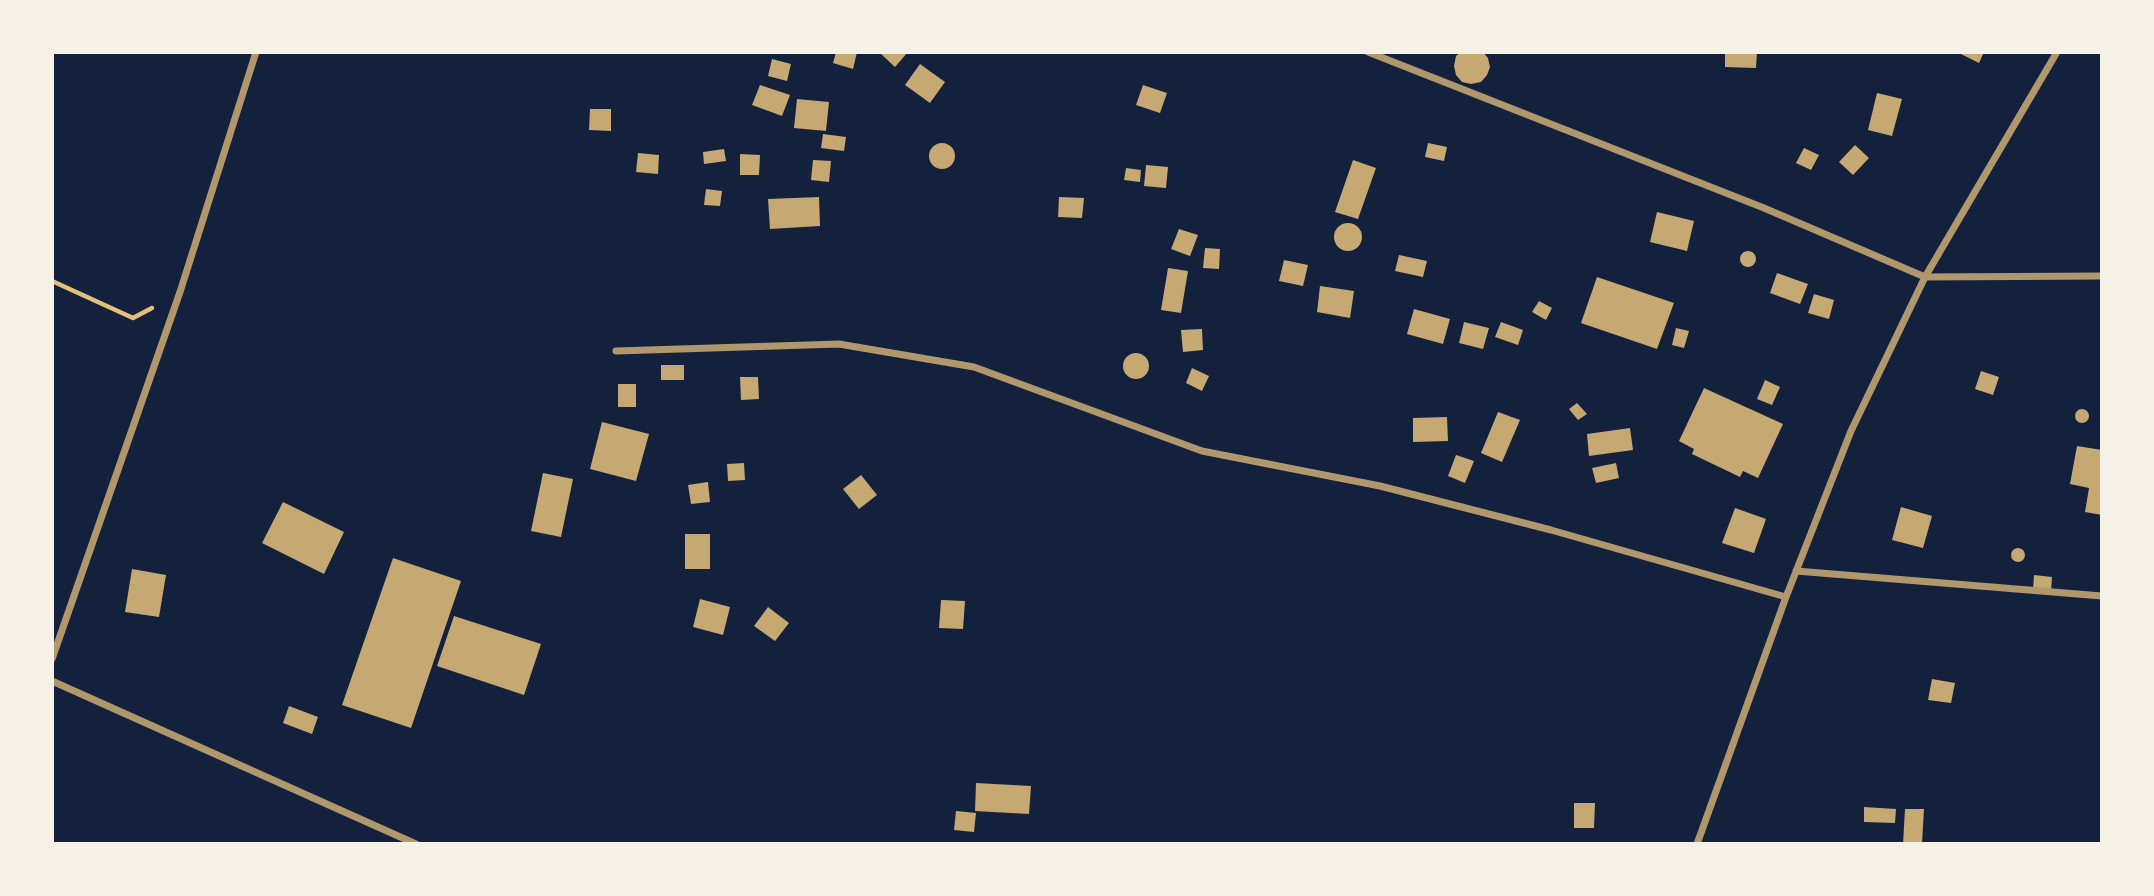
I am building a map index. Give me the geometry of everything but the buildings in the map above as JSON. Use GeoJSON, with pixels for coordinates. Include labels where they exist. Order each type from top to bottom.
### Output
{"type":"FeatureCollection","features":[{"type":"Feature","properties":{"kind":"street"},"geometry":{"type":"LineString","coordinates":[[52,659],[180,292],[256,52]]}},
{"type":"Feature","properties":{"kind":"street"},"geometry":{"type":"LineString","coordinates":[[1368,52],[1764,208],[1925,278],[2102,276]]}},
{"type":"Feature","properties":{"kind":"street"},"geometry":{"type":"LineString","coordinates":[[1697,844],[1786,597],[1851,431],[1925,278],[2057,52]]}},
{"type":"Feature","properties":{"kind":"street"},"geometry":{"type":"LineString","coordinates":[[616,351],[839,344],[974,367],[1202,451],[1380,486],[1551,530],[1786,597]]}},
{"type":"Feature","properties":{"kind":"street"},"geometry":{"type":"LineString","coordinates":[[1796,571],[2102,596]]}},
{"type":"Feature","properties":{"kind":"street"},"geometry":{"type":"LineString","coordinates":[[52,681],[416,844]]}},
{"type":"Feature","properties":{"kind":"path"},"geometry":{"type":"LineString","coordinates":[[52,281],[134,318],[180,292]]}}]}
